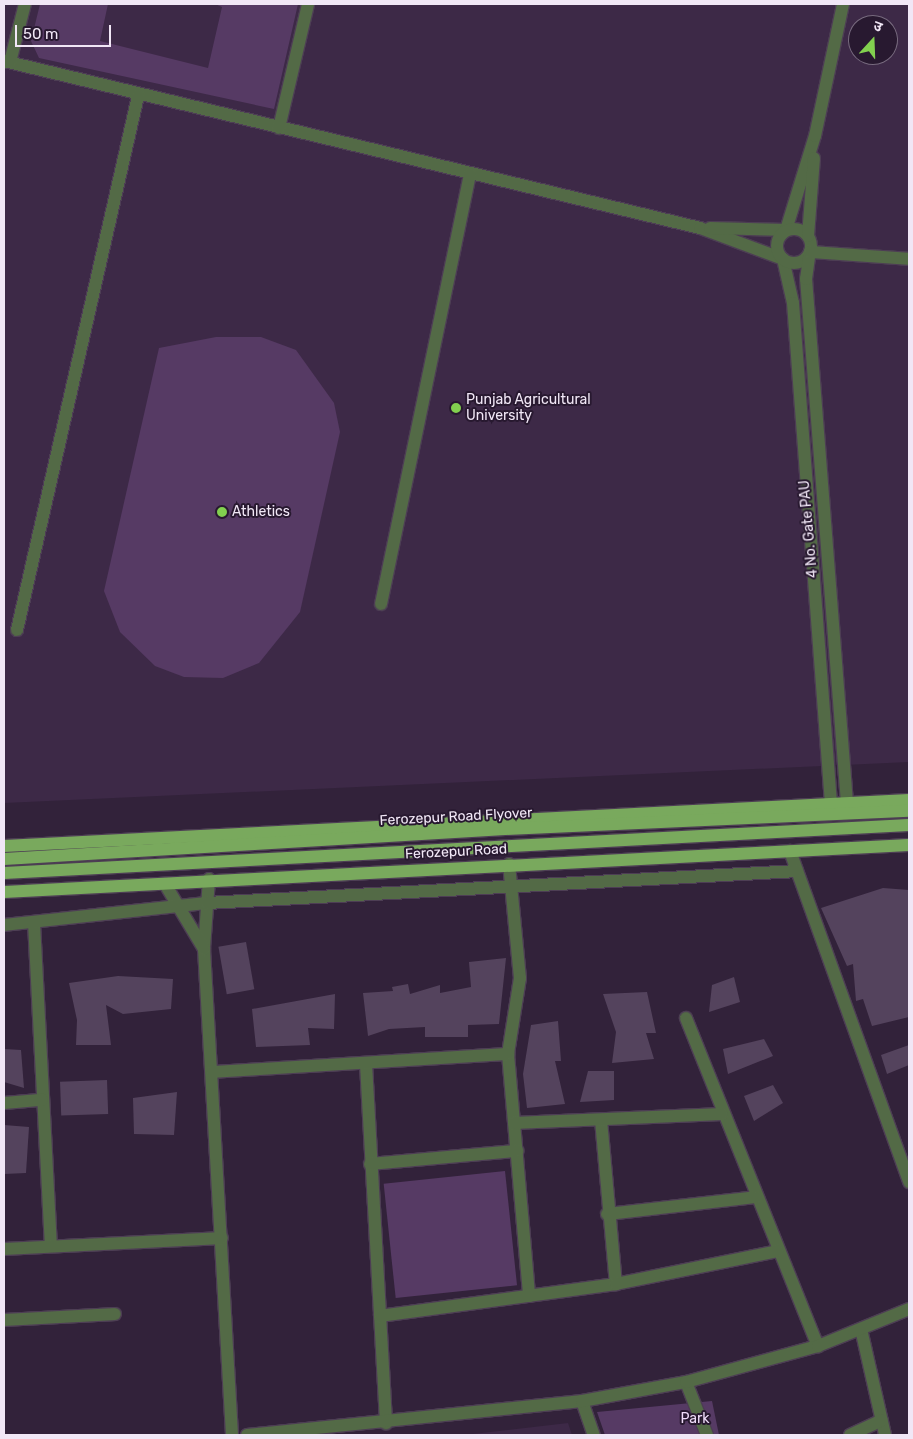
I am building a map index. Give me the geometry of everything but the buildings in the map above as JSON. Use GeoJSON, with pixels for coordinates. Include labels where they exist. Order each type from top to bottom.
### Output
{"type":"FeatureCollection","features":[{"type":"Feature","properties":{"kind":"main road"},"geometry":{"type":"LineString","coordinates":[[4,846],[776,805],[909,800]]}},
{"type":"Feature","properties":{"kind":"main road","name":"Ferozepur Road Flyover"},"geometry":{"type":"LineString","coordinates":[[4,859],[495,830],[909,811]]}},
{"type":"Feature","properties":{"kind":"main road"},"geometry":{"type":"LineString","coordinates":[[4,873],[909,825]]}},
{"type":"Feature","properties":{"kind":"main road","name":"Ferozepur Road"},"geometry":{"type":"LineString","coordinates":[[4,892],[165,884],[210,879],[909,845]]}},
{"type":"Feature","properties":{"kind":"street"},"geometry":{"type":"LineString","coordinates":[[24,4],[7,61],[138,96],[700,228],[798,263],[810,252],[909,259]]}},
{"type":"Feature","properties":{"kind":"street"},"geometry":{"type":"LineString","coordinates":[[279,128],[308,4]]}},
{"type":"Feature","properties":{"kind":"street"},"geometry":{"type":"LineString","coordinates":[[783,259],[776,244],[786,230],[815,136],[843,4]]}},
{"type":"Feature","properties":{"kind":"street"},"geometry":{"type":"LineString","coordinates":[[17,630],[138,96]]}},
{"type":"Feature","properties":{"kind":"street"},"geometry":{"type":"LineString","coordinates":[[810,252],[808,236],[815,136]]}},
{"type":"Feature","properties":{"kind":"street"},"geometry":{"type":"LineString","coordinates":[[381,604],[470,174]]}},
{"type":"Feature","properties":{"kind":"street"},"geometry":{"type":"LineString","coordinates":[[700,228],[798,229],[808,236]]}},
{"type":"Feature","properties":{"kind":"street","name":"4 No. Gate PAU"},"geometry":{"type":"LineString","coordinates":[[810,252],[806,298],[847,803]]}},
{"type":"Feature","properties":{"kind":"street","name":"4 No. Gate PAU"},"geometry":{"type":"LineString","coordinates":[[783,259],[793,303],[831,804]]}},
{"type":"Feature","properties":{"kind":"street"},"geometry":{"type":"LineString","coordinates":[[790,851],[909,1182]]}},
{"type":"Feature","properties":{"kind":"street"},"geometry":{"type":"LineString","coordinates":[[509,864],[520,978],[508,1054],[529,1296]]}},
{"type":"Feature","properties":{"kind":"street"},"geometry":{"type":"LineString","coordinates":[[4,925],[180,908],[207,903],[798,871]]}},
{"type":"Feature","properties":{"kind":"street"},"geometry":{"type":"LineString","coordinates":[[210,879],[204,949],[232,1435]]}},
{"type":"Feature","properties":{"kind":"street"},"geometry":{"type":"LineString","coordinates":[[165,884],[204,949]]}},
{"type":"Feature","properties":{"kind":"street"},"geometry":{"type":"LineString","coordinates":[[34,922],[51,1246]]}},
{"type":"Feature","properties":{"kind":"street"},"geometry":{"type":"LineString","coordinates":[[686,1018],[722,1114],[818,1346]]}},
{"type":"Feature","properties":{"kind":"street"},"geometry":{"type":"LineString","coordinates":[[212,1072],[508,1054]]}},
{"type":"Feature","properties":{"kind":"street"},"geometry":{"type":"LineString","coordinates":[[366,1064],[370,1164],[386,1423]]}},
{"type":"Feature","properties":{"kind":"street"},"geometry":{"type":"LineString","coordinates":[[4,1103],[42,1100]]}},
{"type":"Feature","properties":{"kind":"street"},"geometry":{"type":"LineString","coordinates":[[514,1123],[722,1114]]}},
{"type":"Feature","properties":{"kind":"street"},"geometry":{"type":"LineString","coordinates":[[600,1120],[607,1214],[616,1284]]}},
{"type":"Feature","properties":{"kind":"street"},"geometry":{"type":"LineString","coordinates":[[370,1164],[517,1151]]}},
{"type":"Feature","properties":{"kind":"street"},"geometry":{"type":"LineString","coordinates":[[607,1214],[756,1197]]}},
{"type":"Feature","properties":{"kind":"street"},"geometry":{"type":"LineString","coordinates":[[4,1249],[222,1238]]}},
{"type":"Feature","properties":{"kind":"street"},"geometry":{"type":"LineString","coordinates":[[380,1316],[616,1284],[778,1251]]}},
{"type":"Feature","properties":{"kind":"street"},"geometry":{"type":"LineString","coordinates":[[247,1435],[386,1423],[582,1401],[686,1382],[818,1346],[909,1309]]}},
{"type":"Feature","properties":{"kind":"street"},"geometry":{"type":"LineString","coordinates":[[4,1320],[115,1314]]}},
{"type":"Feature","properties":{"kind":"street"},"geometry":{"type":"LineString","coordinates":[[861,1330],[885,1435]]}},
{"type":"Feature","properties":{"kind":"street"},"geometry":{"type":"LineString","coordinates":[[686,1382],[707,1435]]}},
{"type":"Feature","properties":{"kind":"street"},"geometry":{"type":"LineString","coordinates":[[582,1401],[594,1435]]}},
{"type":"Feature","properties":{"kind":"street"},"geometry":{"type":"LineString","coordinates":[[850,1435],[882,1420]]}},
{"type":"Feature","properties":{"kind":"shaded area","name":"Punjab Agricultural University"},"geometry":{"type":"Polygon","coordinates":[[[4,4],[909,4],[909,762],[4,803],[4,4]]]}},
{"type":"Feature","properties":{"kind":"shaded area"},"geometry":{"type":"Polygon","coordinates":[[[568,1423],[572,1435],[464,1435],[568,1423]]]}},
{"type":"Feature","properties":{"kind":"green space"},"geometry":{"type":"Polygon","coordinates":[[[40,4],[108,4],[100,41],[208,68],[222,7],[215,4],[298,4],[274,109],[39,58],[31,41],[40,4]]]}},
{"type":"Feature","properties":{"kind":"green space","name":"Athletics"},"geometry":{"type":"Polygon","coordinates":[[[216,337],[261,337],[296,350],[334,403],[340,432],[300,612],[259,663],[223,678],[184,677],[155,666],[120,632],[104,591],[159,348],[216,337]]]}},
{"type":"Feature","properties":{"kind":"green space"},"geometry":{"type":"Polygon","coordinates":[[[505,1171],[517,1285],[396,1298],[384,1184],[505,1171]]]}},
{"type":"Feature","properties":{"kind":"green space","name":"Park"},"geometry":{"type":"Polygon","coordinates":[[[712,1401],[719,1435],[605,1435],[597,1412],[712,1401]]]}},
{"type":"Feature","properties":{"kind":"place","name":"Punjab Agricultural University"},"geometry":{"type":"Point","coordinates":[456,408]}},
{"type":"Feature","properties":{"kind":"place","name":"Athletics"},"geometry":{"type":"Point","coordinates":[222,512]}}]}
